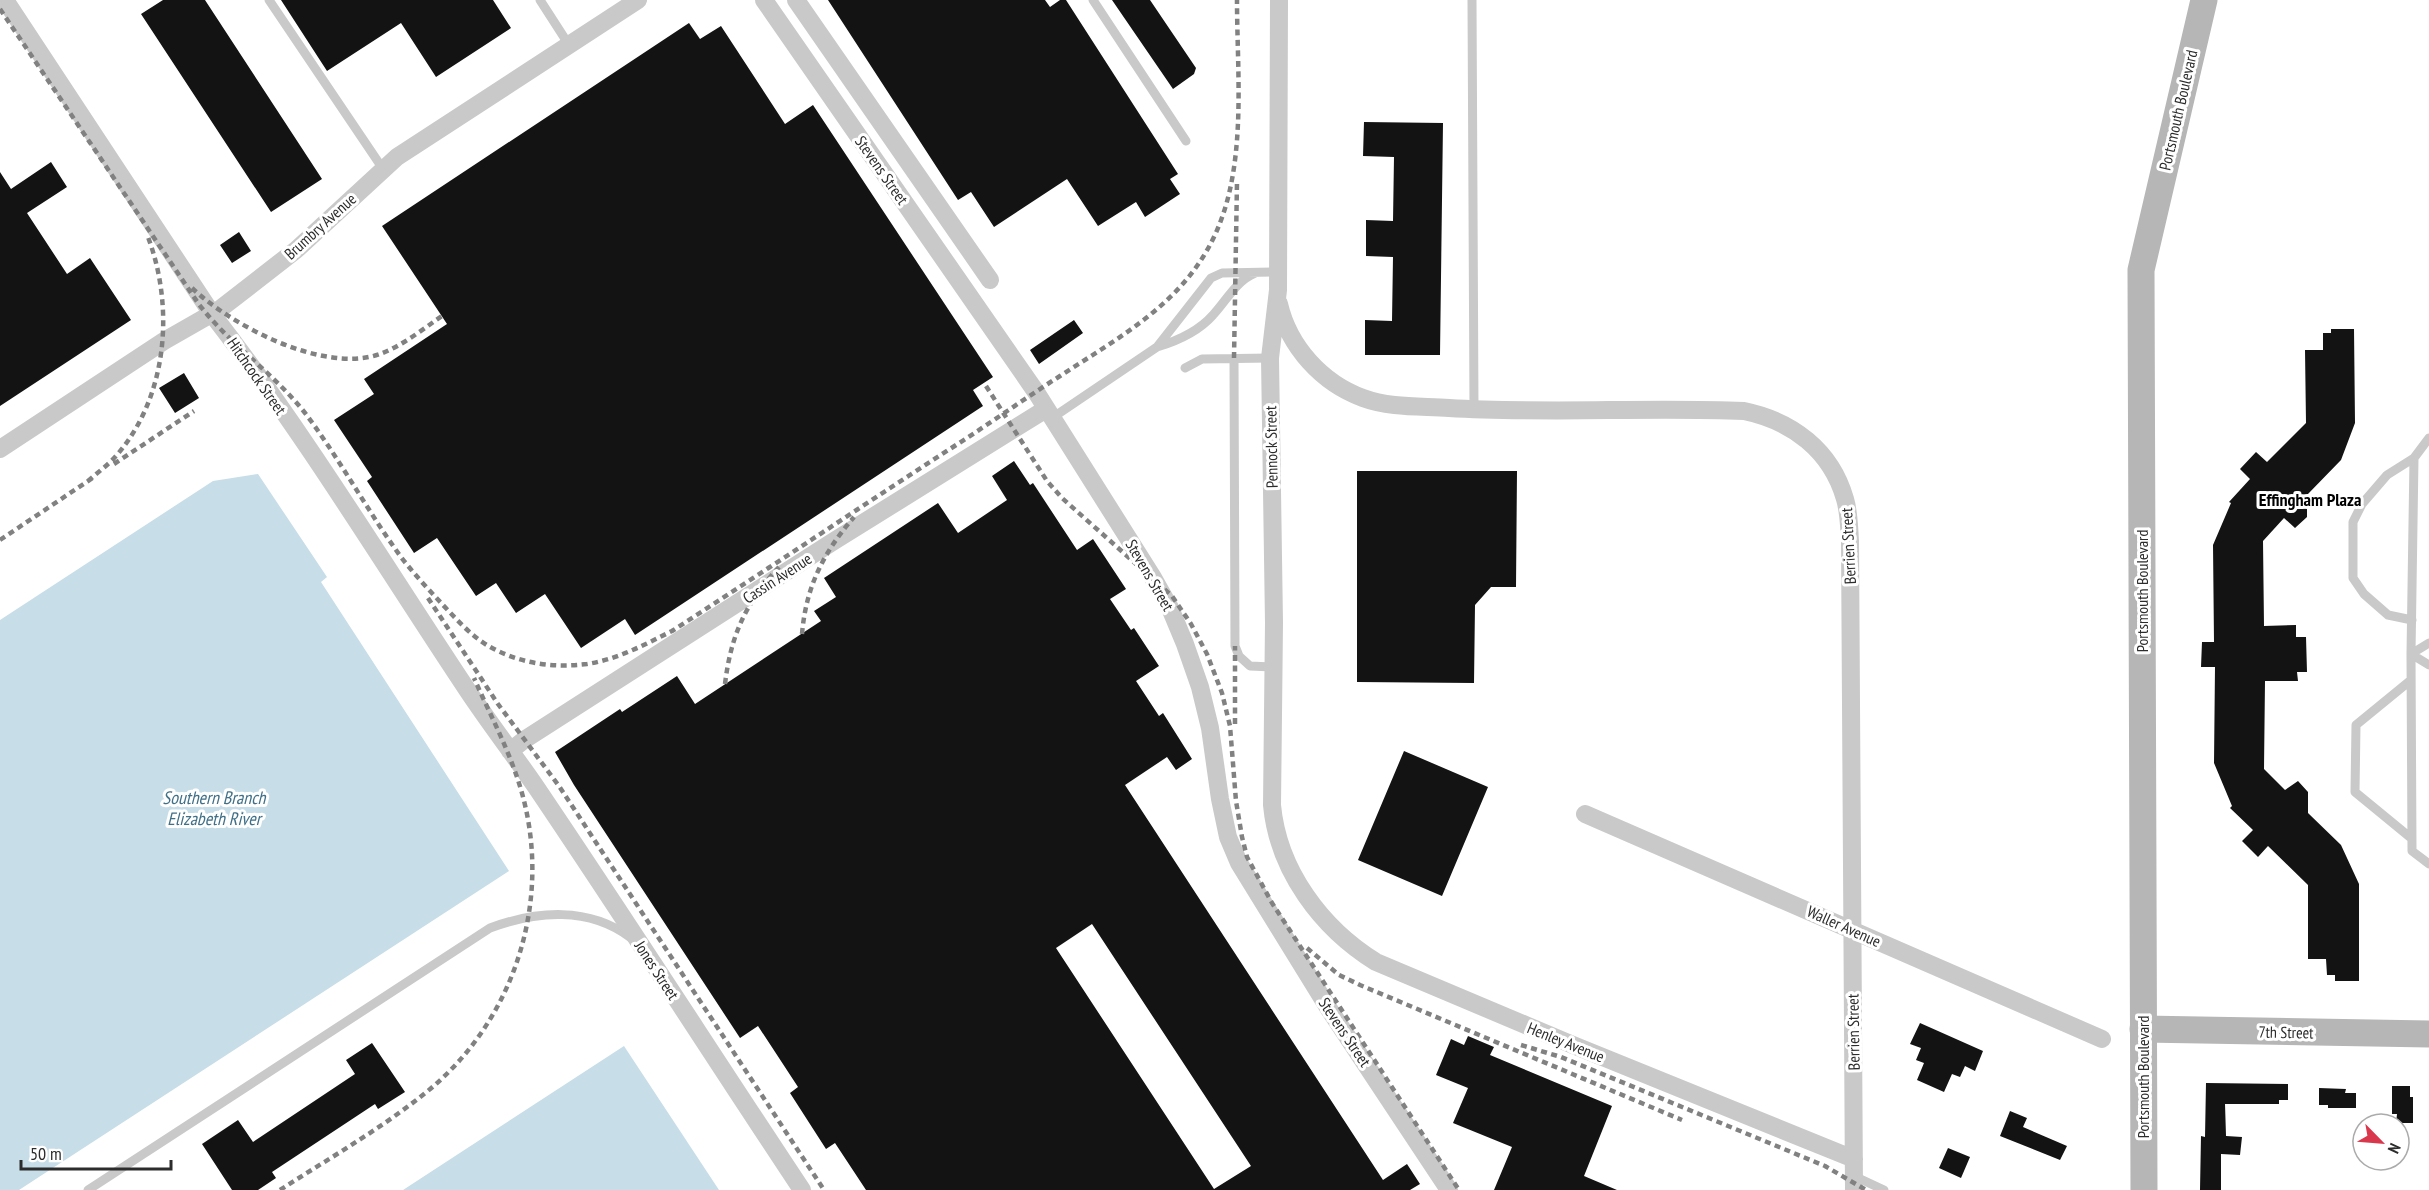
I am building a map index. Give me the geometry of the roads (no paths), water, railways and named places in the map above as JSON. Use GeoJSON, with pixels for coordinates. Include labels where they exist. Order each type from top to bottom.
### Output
{"type":"FeatureCollection","features":[{"type":"Feature","properties":{"kind":"main road","name":"Portsmouth Boulevard"},"geometry":{"type":"LineString","coordinates":[[2144,1190],[2141,270],[2204,0]]}},
{"type":"Feature","properties":{"kind":"main road","name":"7th Street"},"geometry":{"type":"LineString","coordinates":[[2143,1029],[2429,1034]]}},
{"type":"Feature","properties":{"kind":"street","name":"Hitchcock Street"},"geometry":{"type":"LineString","coordinates":[[5,0],[212,314],[237,345],[510,751]]}},
{"type":"Feature","properties":{"kind":"street","name":"Brumbry Avenue"},"geometry":{"type":"LineString","coordinates":[[0,449],[164,340],[212,314],[296,250],[397,157],[638,0]]}},
{"type":"Feature","properties":{"kind":"street","name":"Stevens Street"},"geometry":{"type":"LineString","coordinates":[[764,0],[1049,413],[1152,576],[1170,608],[1200,687],[1210,728],[1228,837],[1239,863],[1329,1010],[1449,1190]]}},
{"type":"Feature","properties":{"kind":"street","name":"Stevens Street"},"geometry":{"type":"LineString","coordinates":[[796,0],[990,280]]}},
{"type":"Feature","properties":{"kind":"street","name":"Pennock Street"},"geometry":{"type":"LineString","coordinates":[[1280,0],[1277,281],[1270,358],[1274,824],[1284,856],[1301,890]]}},
{"type":"Feature","properties":{"kind":"street","name":"Berrien Street"},"geometry":{"type":"LineString","coordinates":[[1277,281],[1279,306],[1298,346],[1318,371],[1344,390],[1363,398],[1385,404],[1474,409],[1744,411],[1760,414],[1789,426],[1803,436],[1826,459],[1839,480],[1846,500],[1848,516],[1851,612],[1854,1175]]}},
{"type":"Feature","properties":{"kind":"street","name":"Cassin Avenue"},"geometry":{"type":"LineString","coordinates":[[510,751],[834,541],[1049,413]]}},
{"type":"Feature","properties":{"kind":"street","name":"Jones Street"},"geometry":{"type":"LineString","coordinates":[[510,751],[802,1190]]}},
{"type":"Feature","properties":{"kind":"street","name":"Waller Avenue"},"geometry":{"type":"LineString","coordinates":[[1585,814],[2102,1039]]}},
{"type":"Feature","properties":{"kind":"street","name":"Henley Avenue"},"geometry":{"type":"LineString","coordinates":[[1301,890],[1325,920],[1358,950],[1376,962],[1574,1046],[1854,1175]]}},
{"type":"Feature","properties":{"kind":"lane"},"geometry":{"type":"LineString","coordinates":[[269,0],[383,169]]}},
{"type":"Feature","properties":{"kind":"lane"},"geometry":{"type":"LineString","coordinates":[[540,0],[569,45]]}},
{"type":"Feature","properties":{"kind":"lane"},"geometry":{"type":"LineString","coordinates":[[1093,0],[1186,141]]}},
{"type":"Feature","properties":{"kind":"lane"},"geometry":{"type":"LineString","coordinates":[[1472,0],[1474,409]]}},
{"type":"Feature","properties":{"kind":"lane"},"geometry":{"type":"LineString","coordinates":[[1157,347],[1211,278],[1222,273],[1255,273],[1277,281]]}},
{"type":"Feature","properties":{"kind":"lane"},"geometry":{"type":"LineString","coordinates":[[1049,413],[1157,347],[1177,341],[1205,322],[1242,280],[1255,273]]}},
{"type":"Feature","properties":{"kind":"lane"},"geometry":{"type":"LineString","coordinates":[[1234,358],[1235,646],[1239,656],[1250,666],[1273,667]]}},
{"type":"Feature","properties":{"kind":"lane"},"geometry":{"type":"LineString","coordinates":[[1185,368],[1202,359],[1270,358]]}},
{"type":"Feature","properties":{"kind":"lane"},"geometry":{"type":"LineString","coordinates":[[2412,620],[2388,615],[2364,594],[2353,578],[2353,522],[2362,504],[2387,475],[2415,458],[2429,438]]}},
{"type":"Feature","properties":{"kind":"lane"},"geometry":{"type":"LineString","coordinates":[[2415,458],[2411,654],[2411,838],[2412,851],[2429,864]]}},
{"type":"Feature","properties":{"kind":"lane"},"geometry":{"type":"LineString","coordinates":[[2411,654],[2429,643]]}},
{"type":"Feature","properties":{"kind":"lane"},"geometry":{"type":"LineString","coordinates":[[2411,654],[2429,665]]}},
{"type":"Feature","properties":{"kind":"lane"},"geometry":{"type":"LineString","coordinates":[[2411,680],[2356,725],[2355,792],[2411,838]]}},
{"type":"Feature","properties":{"kind":"lane"},"geometry":{"type":"LineString","coordinates":[[88,1190],[490,928],[534,915],[570,915],[602,922],[617,929],[636,942],[645,952]]}},
{"type":"Feature","properties":{"kind":"lane"},"geometry":{"type":"LineString","coordinates":[[1854,1175],[1884,1190]]}},
{"type":"Feature","properties":{"kind":"water","name":"Southern Branch Elizabeth River"},"geometry":{"type":"Polygon","coordinates":[[[258,474],[327,577],[321,582],[509,871],[19,1190],[0,1190],[0,620],[213,481],[258,474]]]}},
{"type":"Feature","properties":{"kind":"water"},"geometry":{"type":"Polygon","coordinates":[[[624,1046],[719,1190],[403,1190],[624,1046]]]}},
{"type":"Feature","properties":{"kind":"railway"},"geometry":{"type":"LineString","coordinates":[[0,9],[198,303],[225,334],[270,375],[311,421],[389,540],[416,576],[461,624],[487,645],[516,658],[539,664],[563,665],[587,664],[609,659],[672,631],[1104,348],[1165,302],[1199,264],[1212,241],[1231,184],[1238,123],[1237,0]]}},
{"type":"Feature","properties":{"kind":"railway"},"geometry":{"type":"LineString","coordinates":[[1234,358],[1237,182]]}},
{"type":"Feature","properties":{"kind":"railway"},"geometry":{"type":"LineString","coordinates":[[88,481],[116,456],[133,433],[156,380],[161,352],[162,293],[148,237]]}},
{"type":"Feature","properties":{"kind":"railway"},"geometry":{"type":"LineString","coordinates":[[192,288],[209,303],[254,331],[306,352],[333,357],[357,358],[388,351],[442,316]]}},
{"type":"Feature","properties":{"kind":"railway"},"geometry":{"type":"LineString","coordinates":[[986,386],[1047,481],[1062,498],[1172,596],[1191,624],[1207,654],[1222,693],[1230,726],[1236,801],[1247,857],[1272,903],[1459,1190]]}},
{"type":"Feature","properties":{"kind":"railway"},"geometry":{"type":"LineString","coordinates":[[114,464],[194,411]]}},
{"type":"Feature","properties":{"kind":"railway"},"geometry":{"type":"LineString","coordinates":[[0,540],[94,477]]}},
{"type":"Feature","properties":{"kind":"railway"},"geometry":{"type":"LineString","coordinates":[[802,634],[807,601],[818,571],[833,544],[854,517]]}},
{"type":"Feature","properties":{"kind":"railway"},"geometry":{"type":"LineString","coordinates":[[725,684],[731,650],[742,621],[757,594],[779,567]]}},
{"type":"Feature","properties":{"kind":"railway"},"geometry":{"type":"LineString","coordinates":[[428,598],[498,704],[559,786],[824,1190]]}},
{"type":"Feature","properties":{"kind":"railway"},"geometry":{"type":"LineString","coordinates":[[1235,646],[1235,724]]}},
{"type":"Feature","properties":{"kind":"railway"},"geometry":{"type":"LineString","coordinates":[[280,1190],[389,1120],[424,1094],[454,1066],[480,1035],[500,1001],[516,964],[527,926],[532,886],[531,845],[521,789],[474,678]]}},
{"type":"Feature","properties":{"kind":"railway"},"geometry":{"type":"LineString","coordinates":[[1307,948],[1339,975],[1360,985],[1682,1120]]}},
{"type":"Feature","properties":{"kind":"railway"},"geometry":{"type":"LineString","coordinates":[[1521,1045],[1561,1057],[1825,1166],[1866,1190]]}},
{"type":"Feature","properties":{"kind":"district","name":"Effingham Plaza"},"geometry":{"type":"Point","coordinates":[2310,499]}}]}
